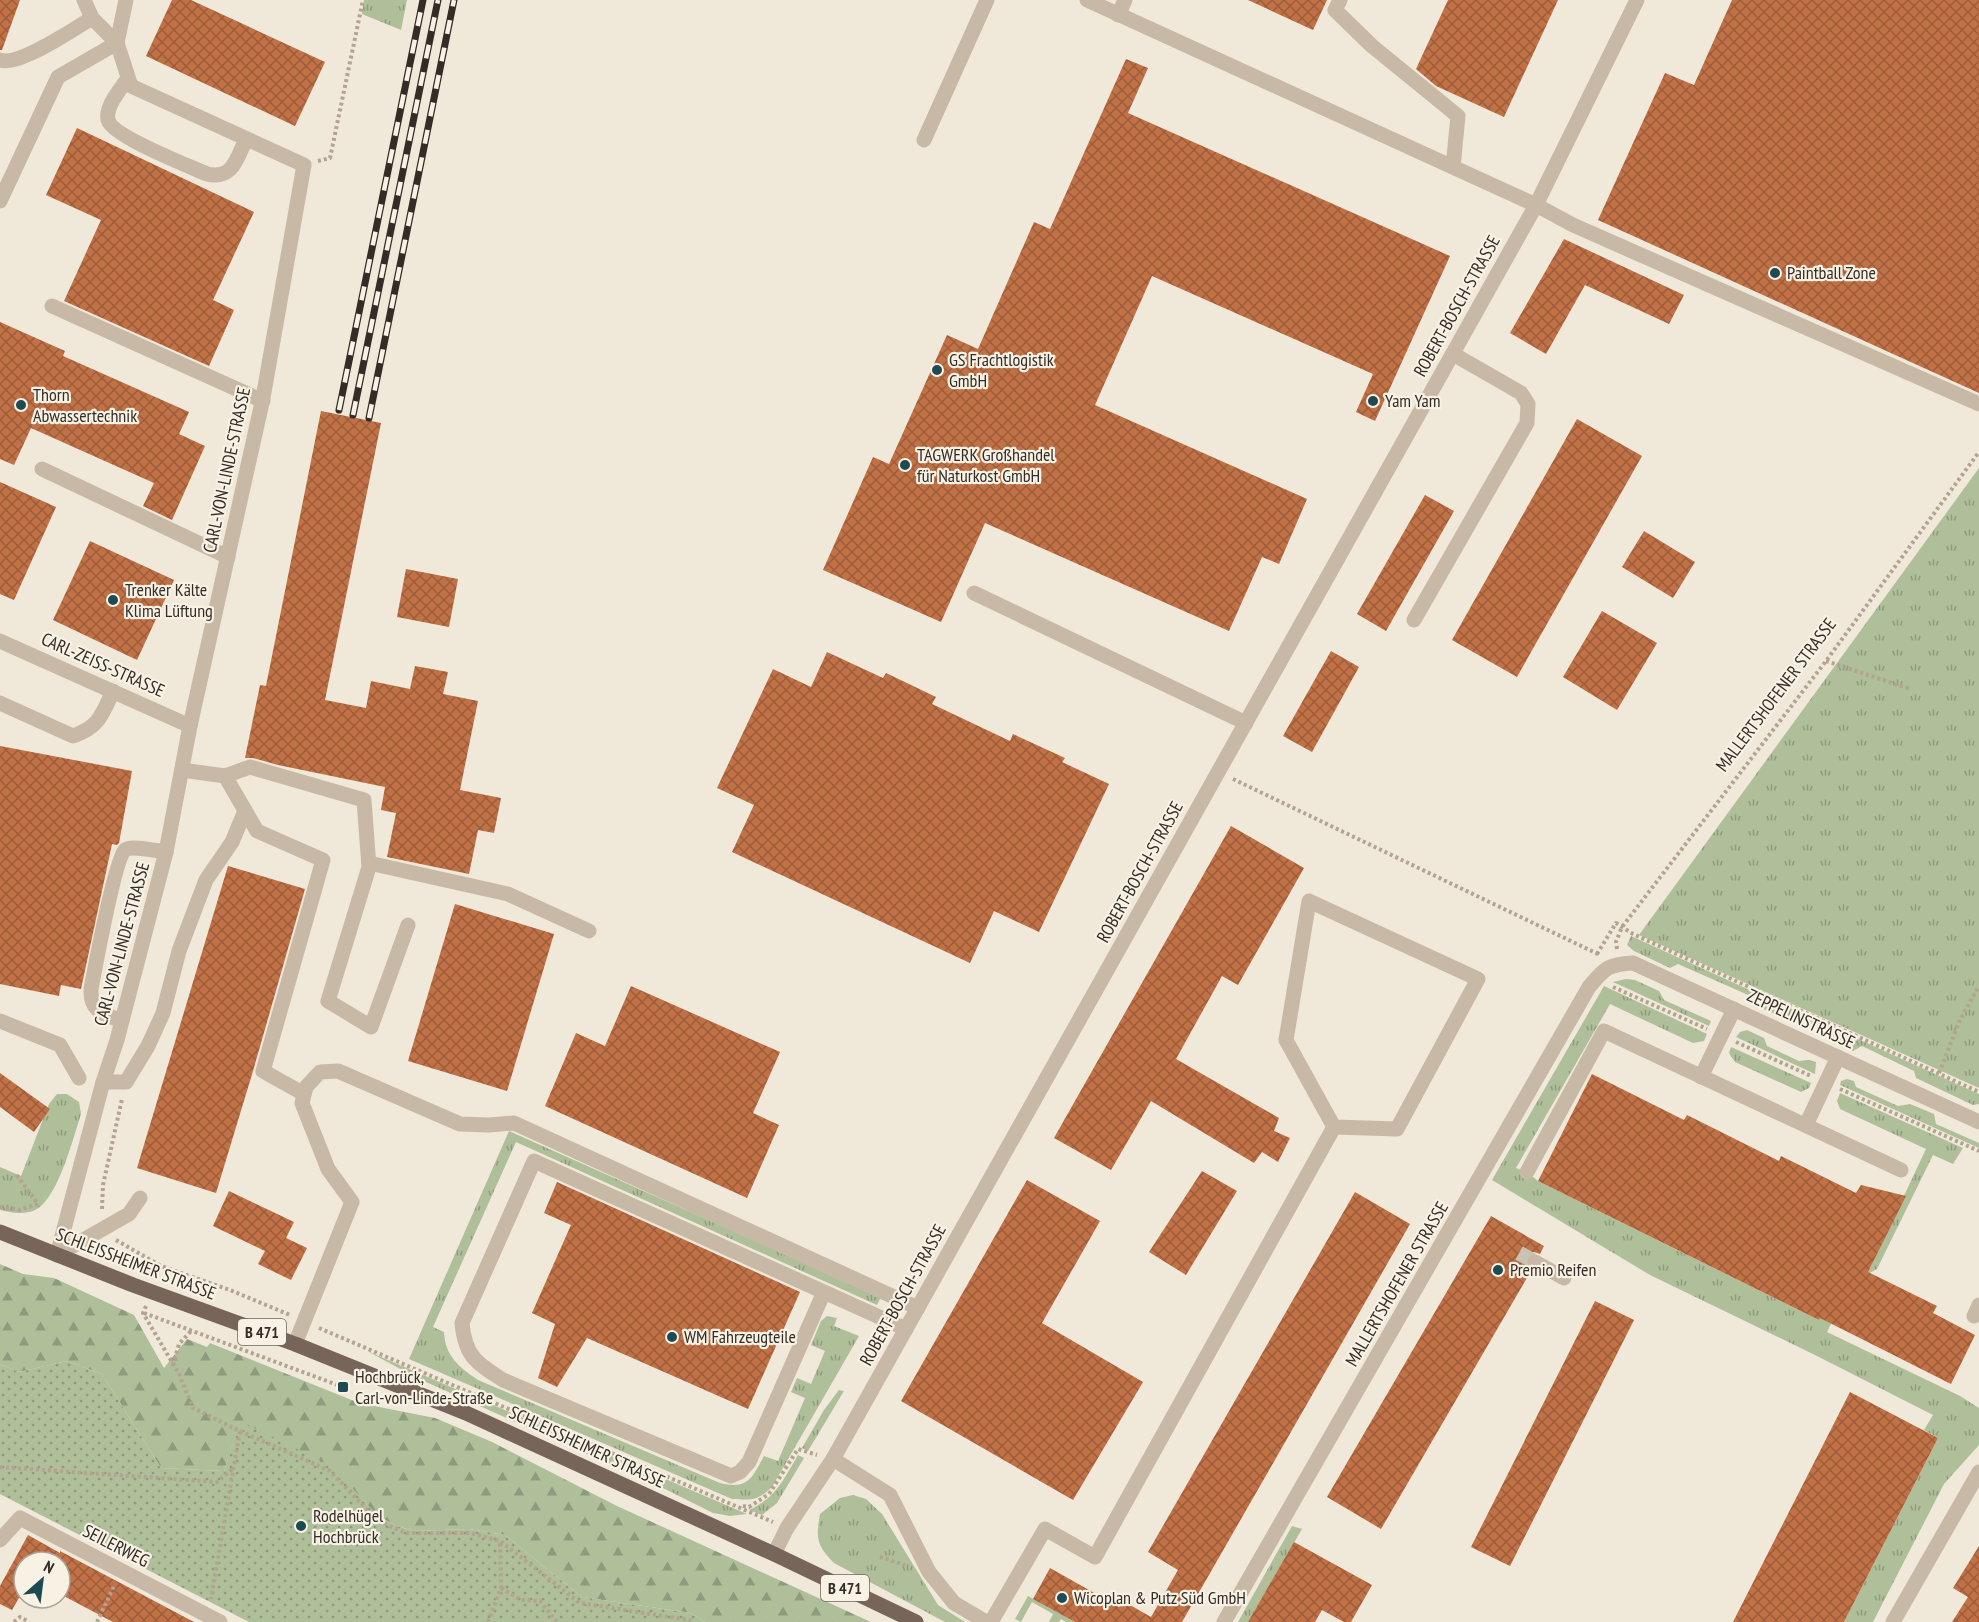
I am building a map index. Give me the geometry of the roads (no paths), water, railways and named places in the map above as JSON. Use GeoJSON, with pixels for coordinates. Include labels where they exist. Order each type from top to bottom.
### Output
{"type":"FeatureCollection","features":[{"type":"Feature","properties":{"kind":"main road","name":"SCHLEISSHEIMER STRASSE"},"geometry":{"type":"LineString","coordinates":[[0,1232],[150,1291],[295,1344],[465,1413],[774,1554],[916,1622]]}},
{"type":"Feature","properties":{"kind":"street"},"geometry":{"type":"LineString","coordinates":[[84,0],[92,18],[117,43],[131,86],[246,139],[228,172],[218,177],[207,174],[131,140],[113,128],[108,120],[109,110],[128,78]]}},
{"type":"Feature","properties":{"kind":"street"},"geometry":{"type":"LineString","coordinates":[[0,201],[58,77],[117,43],[126,0]]}},
{"type":"Feature","properties":{"kind":"street"},"geometry":{"type":"LineString","coordinates":[[924,140],[987,0]]}},
{"type":"Feature","properties":{"kind":"street"},"geometry":{"type":"LineString","coordinates":[[1087,0],[1536,205],[1573,225],[1979,404]]}},
{"type":"Feature","properties":{"kind":"street"},"geometry":{"type":"LineString","coordinates":[[1118,15],[1125,0]]}},
{"type":"Feature","properties":{"kind":"street"},"geometry":{"type":"LineString","coordinates":[[1340,0],[1335,10],[1372,46],[1458,116],[1453,167]]}},
{"type":"Feature","properties":{"kind":"street","name":"ROBERT-BOSCH-STRASSE"},"geometry":{"type":"LineString","coordinates":[[774,1554],[787,1528],[833,1459],[1536,205],[1637,0]]}},
{"type":"Feature","properties":{"kind":"street"},"geometry":{"type":"LineString","coordinates":[[0,60],[6,62],[23,57],[92,18]]}},
{"type":"Feature","properties":{"kind":"street","name":"CARL-VON-LINDE-STRASSE"},"geometry":{"type":"LineString","coordinates":[[57,1255],[166,852],[190,726],[263,401],[304,165],[246,139]]}},
{"type":"Feature","properties":{"kind":"street"},"geometry":{"type":"LineString","coordinates":[[52,306],[263,401]]}},
{"type":"Feature","properties":{"kind":"street"},"geometry":{"type":"LineString","coordinates":[[1414,620],[1527,423],[1528,404],[1521,393],[1453,354]]}},
{"type":"Feature","properties":{"kind":"street"},"geometry":{"type":"LineString","coordinates":[[42,469],[228,557]]}},
{"type":"Feature","properties":{"kind":"street"},"geometry":{"type":"LineString","coordinates":[[974,593],[1246,723]]}},
{"type":"Feature","properties":{"kind":"street","name":"CARL-ZEISS-STRASSE"},"geometry":{"type":"LineString","coordinates":[[0,641],[190,726]]}},
{"type":"Feature","properties":{"kind":"street"},"geometry":{"type":"LineString","coordinates":[[0,703],[73,736],[88,731],[101,719],[113,691]]}},
{"type":"Feature","properties":{"kind":"street"},"geometry":{"type":"LineString","coordinates":[[182,770],[225,776],[250,767],[364,800],[369,863],[328,1001],[371,1027],[408,925]]}},
{"type":"Feature","properties":{"kind":"street"},"geometry":{"type":"LineString","coordinates":[[225,776],[257,831],[323,860],[263,1071],[304,1094]]}},
{"type":"Feature","properties":{"kind":"street"},"geometry":{"type":"LineString","coordinates":[[103,1082],[126,1083],[148,1046],[163,1013],[179,951],[207,880],[232,842],[245,811]]}},
{"type":"Feature","properties":{"kind":"street"},"geometry":{"type":"LineString","coordinates":[[122,1021],[97,1010],[90,999],[114,881],[125,851],[131,848],[166,852]]}},
{"type":"Feature","properties":{"kind":"street"},"geometry":{"type":"LineString","coordinates":[[369,863],[508,894],[589,931]]}},
{"type":"Feature","properties":{"kind":"street"},"geometry":{"type":"LineString","coordinates":[[1310,901],[1478,979],[1397,1130],[1334,1127],[1286,1040],[1310,901]]}},
{"type":"Feature","properties":{"kind":"street","name":"ZEPPELINSTRASSE"},"geometry":{"type":"LineString","coordinates":[[1605,964],[1633,963],[1979,1122]]}},
{"type":"Feature","properties":{"kind":"street","name":"MALLERTSHOFENER STRASSE"},"geometry":{"type":"LineString","coordinates":[[1224,1622],[1588,987],[1605,964]]}},
{"type":"Feature","properties":{"kind":"street"},"geometry":{"type":"LineString","coordinates":[[1701,1077],[1734,1009]]}},
{"type":"Feature","properties":{"kind":"street"},"geometry":{"type":"LineString","coordinates":[[0,1021],[60,1045],[79,1078]]}},
{"type":"Feature","properties":{"kind":"street"},"geometry":{"type":"LineString","coordinates":[[1527,1172],[1604,1032],[1901,1170]]}},
{"type":"Feature","properties":{"kind":"street"},"geometry":{"type":"LineString","coordinates":[[1806,1125],[1839,1057]]}},
{"type":"Feature","properties":{"kind":"street"},"geometry":{"type":"LineString","coordinates":[[295,1344],[352,1202],[328,1169],[302,1103],[306,1088],[320,1072],[338,1071],[460,1124],[514,1123],[918,1308]]}},
{"type":"Feature","properties":{"kind":"street"},"geometry":{"type":"LineString","coordinates":[[991,1622],[1045,1529],[1095,1557],[1334,1127]]}},
{"type":"Feature","properties":{"kind":"street"},"geometry":{"type":"LineString","coordinates":[[824,1292],[749,1462],[740,1472],[731,1476],[503,1380],[472,1356],[464,1342],[462,1323],[534,1161],[906,1329]]}},
{"type":"Feature","properties":{"kind":"street"},"geometry":{"type":"LineString","coordinates":[[57,1255],[106,1225],[129,1214],[140,1198]]}},
{"type":"Feature","properties":{"kind":"street"},"geometry":{"type":"LineString","coordinates":[[1535,1262],[1564,1278]]}},
{"type":"Feature","properties":{"kind":"street"},"geometry":{"type":"LineString","coordinates":[[833,1459],[890,1496],[929,1572],[954,1603],[986,1622]]}},
{"type":"Feature","properties":{"kind":"street"},"geometry":{"type":"LineString","coordinates":[[1893,1622],[1979,1472]]}},
{"type":"Feature","properties":{"kind":"street","name":"SEILERWEG"},"geometry":{"type":"LineString","coordinates":[[0,1540],[20,1518],[213,1618]]}},
{"type":"Feature","properties":{"kind":"tunnel"},"geometry":{"type":"LineString","coordinates":[[1519,1253],[1535,1262]]}},
{"type":"Feature","properties":{"kind":"railway"},"geometry":{"type":"LineString","coordinates":[[339,410],[423,0]]}},
{"type":"Feature","properties":{"kind":"railway"},"geometry":{"type":"LineString","coordinates":[[353,415],[438,0]]}},
{"type":"Feature","properties":{"kind":"railway"},"geometry":{"type":"LineString","coordinates":[[369,418],[454,0]]}},
{"type":"Feature","properties":{"kind":"place","name":"Paintball Zone"},"geometry":{"type":"Point","coordinates":[1775,273]}},
{"type":"Feature","properties":{"kind":"place","name":"GS Frachtlogistik GmbH"},"geometry":{"type":"Point","coordinates":[937,370]}},
{"type":"Feature","properties":{"kind":"place","name":"Yam Yam"},"geometry":{"type":"Point","coordinates":[1373,401]}},
{"type":"Feature","properties":{"kind":"place","name":"Thorn Abwassertechnik"},"geometry":{"type":"Point","coordinates":[21,405]}},
{"type":"Feature","properties":{"kind":"place","name":"TAGWERK Großhandel für Naturkost GmbH"},"geometry":{"type":"Point","coordinates":[905,465]}},
{"type":"Feature","properties":{"kind":"place","name":"Trenker Kälte Klima Lüftung"},"geometry":{"type":"Point","coordinates":[113,600]}},
{"type":"Feature","properties":{"kind":"place","name":"Premio Reifen"},"geometry":{"type":"Point","coordinates":[1498,1270]}},
{"type":"Feature","properties":{"kind":"place","name":"WM Fahrzeugteile"},"geometry":{"type":"Point","coordinates":[672,1337]}},
{"type":"Feature","properties":{"kind":"place","name":"Hochbrück, Carl-von-Linde-Straße"},"geometry":{"type":"Point","coordinates":[343,1387]}},
{"type":"Feature","properties":{"kind":"place","name":"Rodelhügel Hochbrück"},"geometry":{"type":"Point","coordinates":[301,1526]}},
{"type":"Feature","properties":{"kind":"place","name":"Wicoplan & Putz Süd GmbH"},"geometry":{"type":"Point","coordinates":[1062,1598]}}]}
